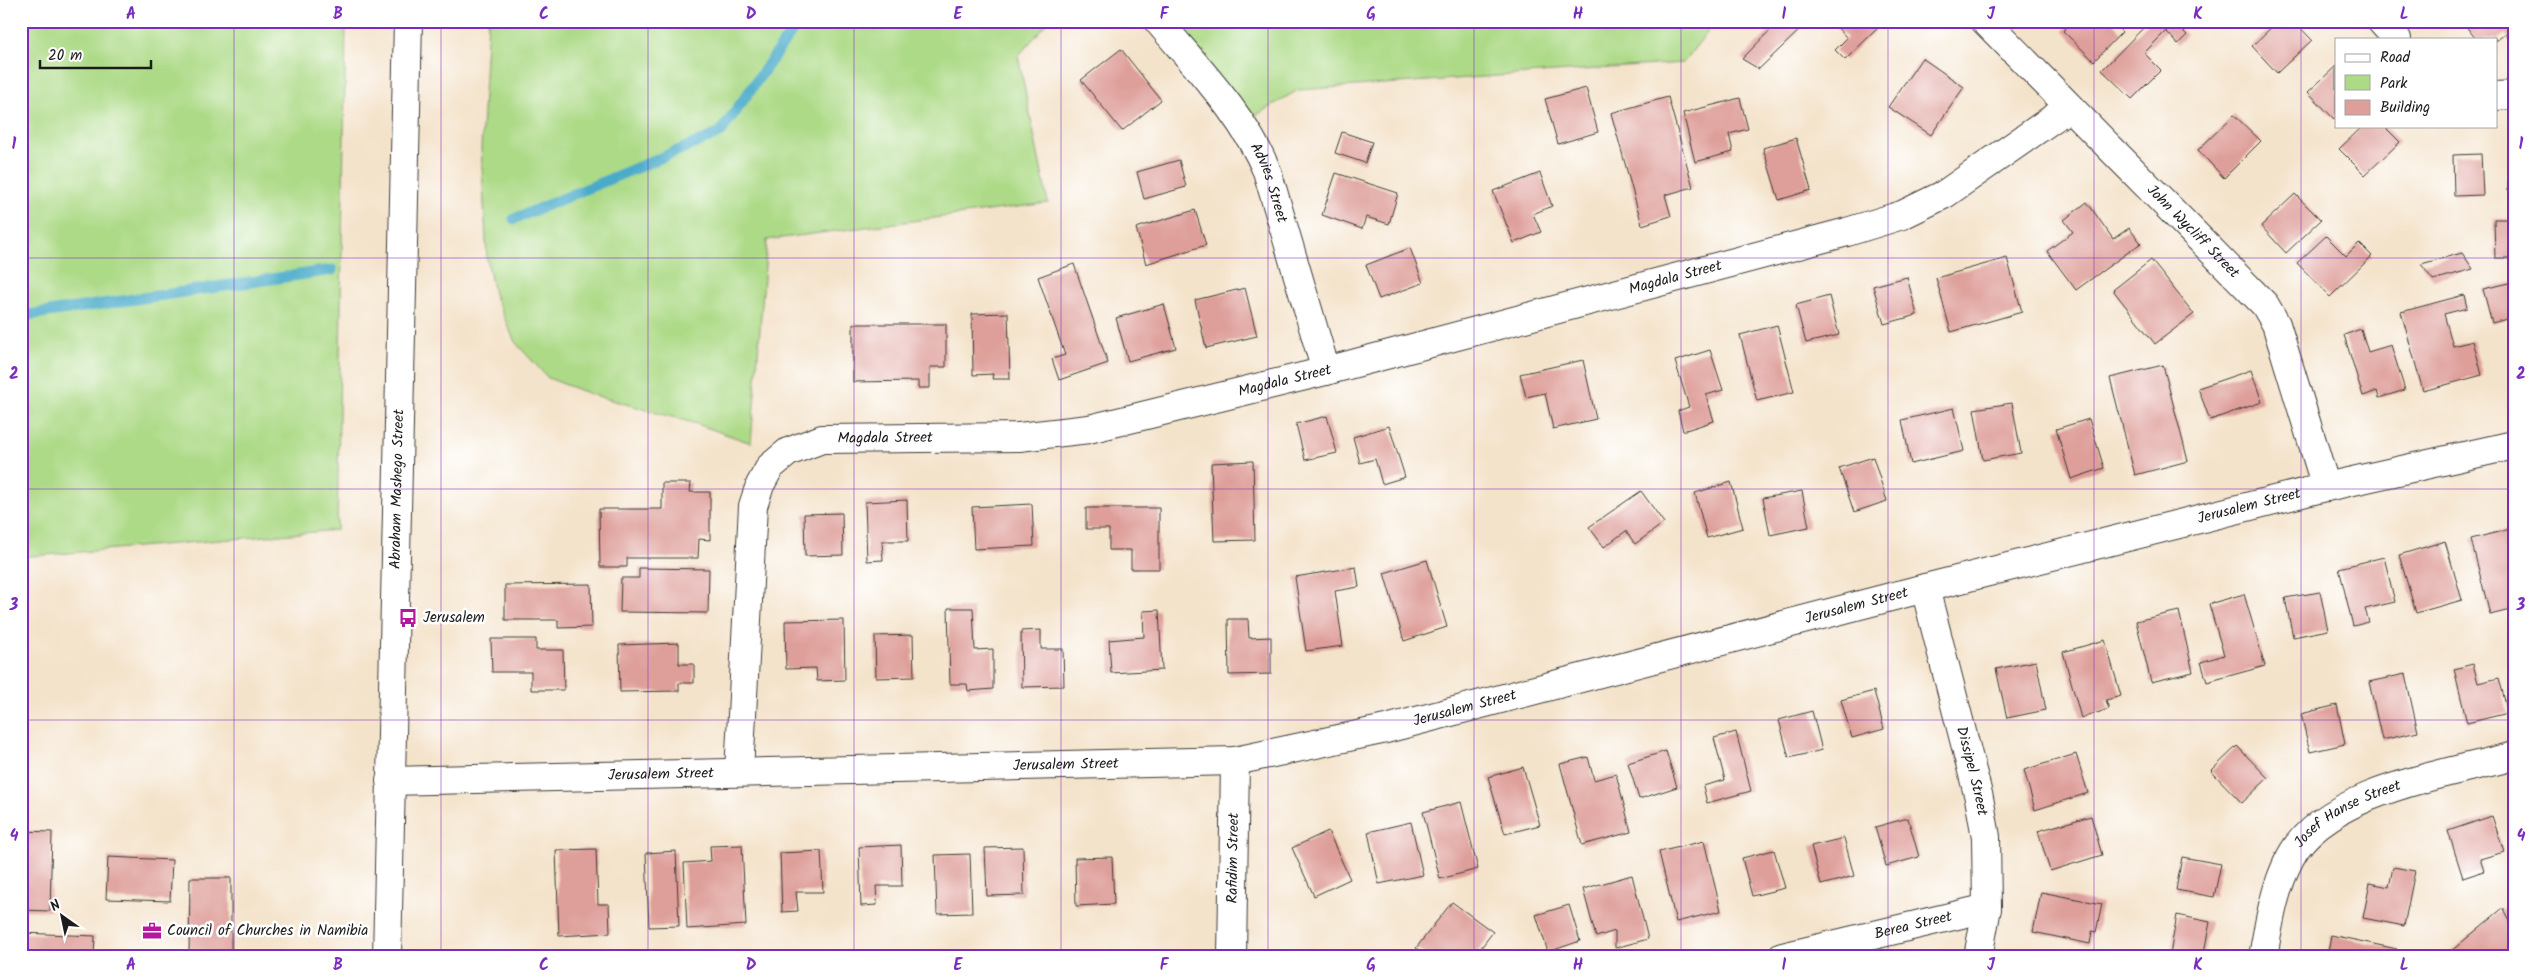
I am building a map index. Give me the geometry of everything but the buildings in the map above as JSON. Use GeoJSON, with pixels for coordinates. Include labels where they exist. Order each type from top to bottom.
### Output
{"type":"FeatureCollection","features":[{"type":"Feature","properties":{"kind":"street","name":"Abraham Mashego Street"},"geometry":{"type":"LineString","coordinates":[[387,957],[408,21]]}},
{"type":"Feature","properties":{"kind":"street","name":"Advies Street"},"geometry":{"type":"LineString","coordinates":[[1158,21],[1243,123],[1257,146],[1267,171],[1326,371]]}},
{"type":"Feature","properties":{"kind":"street","name":"John Wycliff Street"},"geometry":{"type":"LineString","coordinates":[[1985,21],[2068,108],[2265,305],[2276,324],[2326,487]]}},
{"type":"Feature","properties":{"kind":"street"},"geometry":{"type":"LineString","coordinates":[[2381,21],[2397,38]]}},
{"type":"Feature","properties":{"kind":"street"},"geometry":{"type":"LineString","coordinates":[[2498,96],[2514,96]]}},
{"type":"Feature","properties":{"kind":"street","name":"Magdala Street"},"geometry":{"type":"LineString","coordinates":[[740,772],[753,506],[760,485],[770,467],[788,452],[822,439],[1019,437],[1089,429],[1326,371],[1847,232],[1902,215],[1945,194],[2068,108]]}},
{"type":"Feature","properties":{"kind":"street","name":"Jerusalem Street"},"geometry":{"type":"LineString","coordinates":[[390,781],[1235,761],[1386,729],[1925,588],[2326,487],[2514,445]]}},
{"type":"Feature","properties":{"kind":"street","name":"Dissipel Street"},"geometry":{"type":"LineString","coordinates":[[1925,588],[1979,798],[1986,837],[1987,908],[1978,957]]}},
{"type":"Feature","properties":{"kind":"street","name":"Josef Hanse Street"},"geometry":{"type":"LineString","coordinates":[[2263,957],[2271,906],[2291,856],[2308,834],[2329,816],[2372,794],[2514,756]]}},
{"type":"Feature","properties":{"kind":"street","name":"Rafidim Street"},"geometry":{"type":"LineString","coordinates":[[1232,957],[1235,761]]}},
{"type":"Feature","properties":{"kind":"street","name":"Berea Street"},"geometry":{"type":"LineString","coordinates":[[1782,957],[1987,908]]}},
{"type":"Feature","properties":{"kind":"green space"},"geometry":{"type":"Polygon","coordinates":[[[36,21],[346,21],[337,530],[21,557],[21,34],[36,21]]]}},
{"type":"Feature","properties":{"kind":"green space"},"geometry":{"type":"Polygon","coordinates":[[[488,21],[1049,21],[1018,56],[1048,203],[767,240],[751,443],[697,424],[590,394],[548,378],[515,342],[494,294],[487,259],[481,148],[488,21]]]}},
{"type":"Feature","properties":{"kind":"green space"},"geometry":{"type":"Polygon","coordinates":[[[1158,21],[1716,21],[1683,63],[1298,90],[1243,123],[1158,21]]]}},
{"type":"Feature","properties":{"kind":"waterway"},"geometry":{"type":"LineString","coordinates":[[514,219],[720,133],[799,21]]}},
{"type":"Feature","properties":{"kind":"waterway"},"geometry":{"type":"LineString","coordinates":[[21,316],[332,270]]}},
{"type":"Feature","properties":{"kind":"place","name":"Jerusalem"},"geometry":{"type":"Point","coordinates":[408,618]}},
{"type":"Feature","properties":{"kind":"place","name":"Council of Churches in Namibia"},"geometry":{"type":"Point","coordinates":[152,931]}}]}
